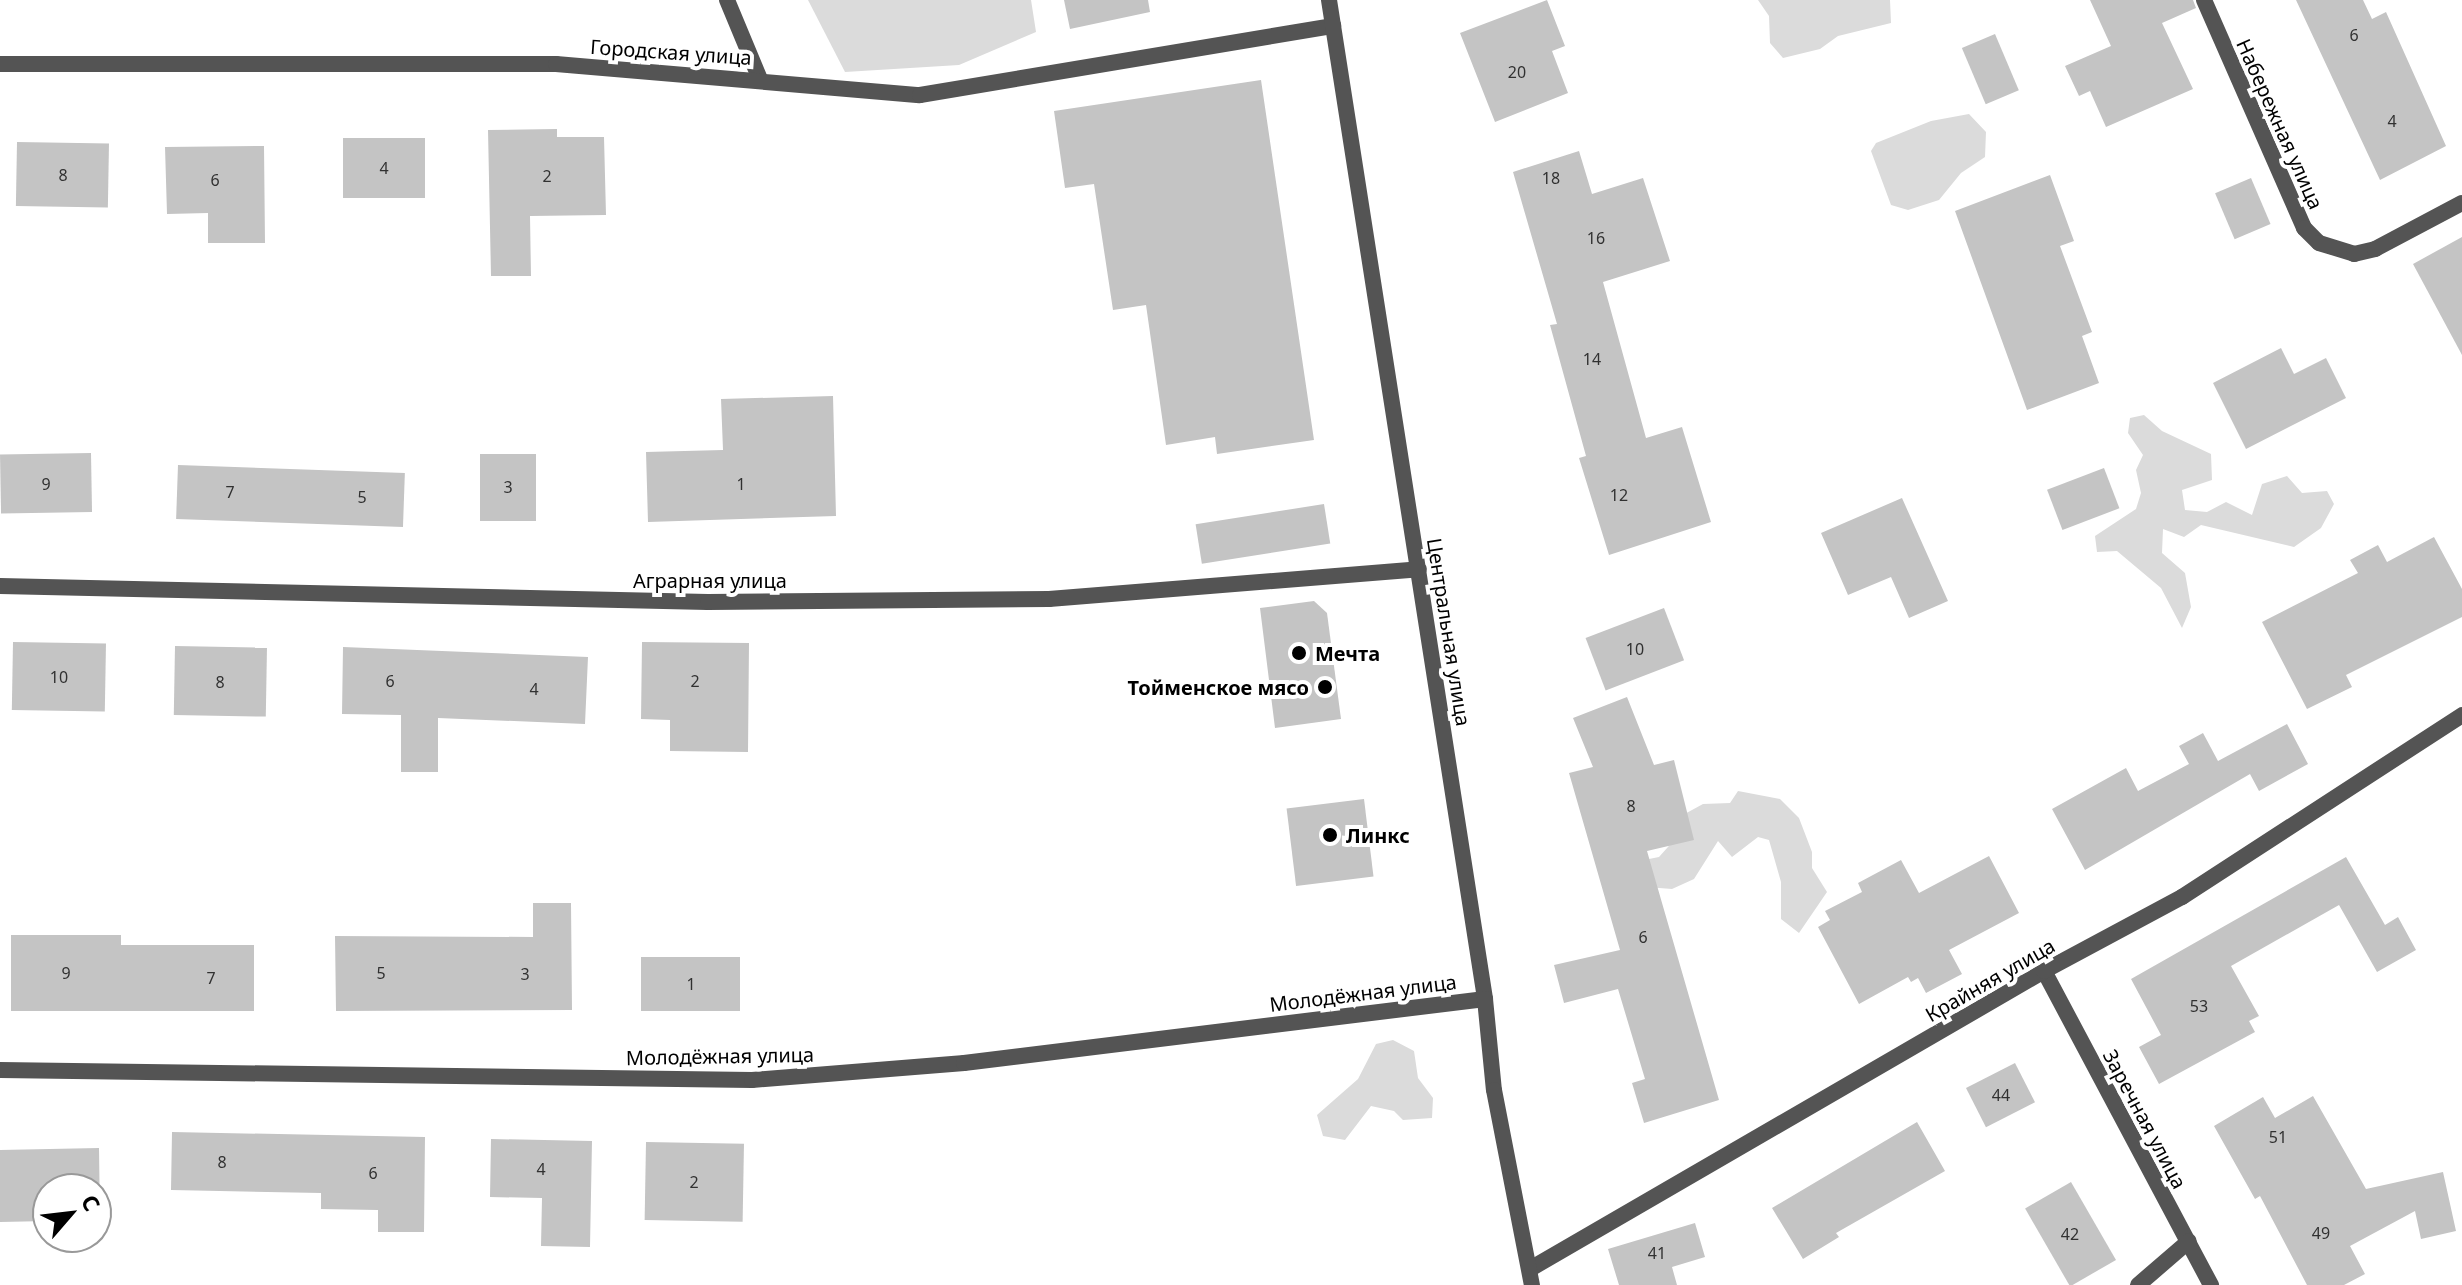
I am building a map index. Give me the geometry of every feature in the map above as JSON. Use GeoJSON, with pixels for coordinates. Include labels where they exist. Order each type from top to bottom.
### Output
{"type":"FeatureCollection","features":[{"type":"Feature","properties":{"kind":"street"},"geometry":{"type":"LineString","coordinates":[[727,0],[759,77]]}},
{"type":"Feature","properties":{"kind":"street","name":"Центральная улица"},"geometry":{"type":"LineString","coordinates":[[1329,0],[1485,999],[1494,1090],[1531,1277]]}},
{"type":"Feature","properties":{"kind":"street","name":"Набережная улица"},"geometry":{"type":"LineString","coordinates":[[2204,0],[2304,228],[2337,251],[2375,249],[2462,203]]}},
{"type":"Feature","properties":{"kind":"street","name":"Городская улица"},"geometry":{"type":"LineString","coordinates":[[0,64],[556,64],[759,77],[920,95],[1333,26]]}},
{"type":"Feature","properties":{"kind":"street","name":"Аграрная улица"},"geometry":{"type":"LineString","coordinates":[[0,586],[708,602],[1049,599],[1419,569]]}},
{"type":"Feature","properties":{"kind":"street","name":"Крайняя улица"},"geometry":{"type":"LineString","coordinates":[[1531,1277],[2044,971],[2182,897],[2462,715]]}},
{"type":"Feature","properties":{"kind":"street","name":"Заречная улица"},"geometry":{"type":"LineString","coordinates":[[2044,971],[2211,1285]]}},
{"type":"Feature","properties":{"kind":"street","name":"Молодёжная улица"},"geometry":{"type":"LineString","coordinates":[[0,1070],[752,1080],[964,1063],[1485,999]]}},
{"type":"Feature","properties":{"kind":"street"},"geometry":{"type":"LineString","coordinates":[[2138,1285],[2189,1241]]}},
{"type":"Feature","properties":{"kind":"shaded area"},"geometry":{"type":"Polygon","coordinates":[[[808,0],[1031,0],[1036,32],[959,65],[845,72],[808,0]]]}},
{"type":"Feature","properties":{"kind":"shaded area"},"geometry":{"type":"Polygon","coordinates":[[[1758,0],[1890,0],[1891,23],[1838,36],[1820,49],[1783,58],[1770,43],[1769,16],[1758,0]]]}},
{"type":"Feature","properties":{"kind":"shaded area"},"geometry":{"type":"Polygon","coordinates":[[[1969,114],[1986,132],[1985,157],[1961,173],[1939,200],[1908,210],[1891,205],[1871,151],[1876,143],[1931,121],[1969,114]]]}},
{"type":"Feature","properties":{"kind":"shaded area"},"geometry":{"type":"Polygon","coordinates":[[[2144,415],[2162,431],[2211,454],[2212,480],[2182,490],[2185,510],[2207,512],[2226,502],[2252,515],[2262,484],[2287,476],[2302,493],[2327,491],[2334,504],[2321,528],[2294,547],[2201,525],[2184,537],[2163,529],[2162,553],[2185,573],[2191,607],[2182,628],[2161,588],[2117,551],[2097,552],[2095,536],[2136,509],[2141,493],[2136,470],[2143,455],[2128,433],[2130,418],[2144,415]]]}},
{"type":"Feature","properties":{"kind":"shaded area"},"geometry":{"type":"Polygon","coordinates":[[[1738,791],[1780,799],[1799,818],[1812,852],[1812,868],[1827,892],[1799,933],[1781,919],[1781,882],[1769,840],[1758,837],[1732,857],[1718,841],[1694,879],[1672,889],[1634,886],[1634,862],[1659,857],[1676,838],[1681,816],[1703,804],[1730,803],[1738,791]]]}},
{"type":"Feature","properties":{"kind":"shaded area"},"geometry":{"type":"Polygon","coordinates":[[[1393,1040],[1414,1051],[1418,1078],[1433,1098],[1432,1118],[1403,1120],[1394,1111],[1371,1106],[1345,1140],[1323,1136],[1317,1115],[1358,1079],[1376,1044],[1393,1040]]]}},
{"type":"Feature","properties":{"kind":"building"},"geometry":{"type":"Polygon","coordinates":[[[1064,0],[1148,0],[1150,12],[1070,29],[1064,0]]]}},
{"type":"Feature","properties":{"kind":"building"},"geometry":{"type":"Polygon","coordinates":[[[1547,0],[1565,46],[1552,51],[1568,93],[1495,122],[1460,33],[1547,0]]]}},
{"type":"Feature","properties":{"kind":"building"},"geometry":{"type":"Polygon","coordinates":[[[2090,0],[2193,0],[2196,8],[2162,23],[2193,89],[2106,127],[2090,91],[2079,96],[2065,66],[2111,46],[2090,0]]]}},
{"type":"Feature","properties":{"kind":"building"},"geometry":{"type":"Polygon","coordinates":[[[2296,0],[2363,0],[2372,19],[2386,12],[2446,146],[2380,180],[2296,0]]]}},
{"type":"Feature","properties":{"kind":"building"},"geometry":{"type":"Polygon","coordinates":[[[1995,34],[2019,90],[1986,104],[1962,48],[1995,34]]]}},
{"type":"Feature","properties":{"kind":"building"},"geometry":{"type":"Polygon","coordinates":[[[1261,80],[1314,440],[1217,454],[1215,437],[1166,445],[1146,305],[1113,310],[1094,184],[1065,188],[1054,111],[1261,80]]]}},
{"type":"Feature","properties":{"kind":"building"},"geometry":{"type":"Polygon","coordinates":[[[557,129],[557,137],[604,137],[606,215],[530,216],[531,276],[491,276],[488,130],[557,129]]]}},
{"type":"Feature","properties":{"kind":"building"},"geometry":{"type":"Polygon","coordinates":[[[343,138],[425,138],[425,198],[343,198],[343,138]]]}},
{"type":"Feature","properties":{"kind":"building"},"geometry":{"type":"Polygon","coordinates":[[[17,142],[109,144],[108,208],[16,206],[17,142]]]}},
{"type":"Feature","properties":{"kind":"building"},"geometry":{"type":"Polygon","coordinates":[[[264,146],[265,243],[208,243],[208,213],[167,214],[165,147],[264,146]]]}},
{"type":"Feature","properties":{"kind":"building"},"geometry":{"type":"Polygon","coordinates":[[[1579,151],[1592,194],[1643,178],[1670,261],[1603,282],[1646,438],[1682,427],[1711,522],[1609,555],[1579,458],[1586,456],[1550,325],[1557,324],[1513,172],[1579,151]]]}},
{"type":"Feature","properties":{"kind":"building"},"geometry":{"type":"Polygon","coordinates":[[[2050,175],[2074,241],[2060,246],[2092,332],[2082,336],[2099,383],[2027,410],[1955,211],[2050,175]]]}},
{"type":"Feature","properties":{"kind":"building"},"geometry":{"type":"Polygon","coordinates":[[[2251,178],[2271,224],[2235,239],[2215,193],[2251,178]]]}},
{"type":"Feature","properties":{"kind":"building"},"geometry":{"type":"Polygon","coordinates":[[[2462,237],[2462,355],[2413,264],[2462,237]]]}},
{"type":"Feature","properties":{"kind":"building"},"geometry":{"type":"Polygon","coordinates":[[[2281,348],[2294,374],[2326,358],[2346,398],[2246,449],[2213,383],[2281,348]]]}},
{"type":"Feature","properties":{"kind":"building"},"geometry":{"type":"Polygon","coordinates":[[[833,396],[836,516],[648,522],[646,452],[723,450],[721,399],[833,396]]]}},
{"type":"Feature","properties":{"kind":"building"},"geometry":{"type":"Polygon","coordinates":[[[91,453],[92,512],[1,514],[0,455],[91,453]]]}},
{"type":"Feature","properties":{"kind":"building"},"geometry":{"type":"Polygon","coordinates":[[[480,454],[536,454],[536,521],[480,521],[480,454]]]}},
{"type":"Feature","properties":{"kind":"building"},"geometry":{"type":"Polygon","coordinates":[[[178,465],[405,473],[403,527],[176,519],[178,465]]]}},
{"type":"Feature","properties":{"kind":"building"},"geometry":{"type":"Polygon","coordinates":[[[2104,468],[2119,508],[2062,530],[2047,490],[2104,468]]]}},
{"type":"Feature","properties":{"kind":"building"},"geometry":{"type":"Polygon","coordinates":[[[1902,498],[1948,601],[1909,618],[1891,577],[1848,595],[1821,533],[1902,498]]]}},
{"type":"Feature","properties":{"kind":"building"},"geometry":{"type":"Polygon","coordinates":[[[1324,504],[1330,544],[1202,564],[1196,524],[1324,504]]]}},
{"type":"Feature","properties":{"kind":"building"},"geometry":{"type":"Polygon","coordinates":[[[2434,537],[2462,589],[2462,617],[2346,675],[2352,687],[2307,709],[2262,622],[2358,573],[2350,560],[2378,545],[2387,562],[2434,537]]]}},
{"type":"Feature","properties":{"kind":"building","name":"Мечта"},"geometry":{"type":"Polygon","coordinates":[[[1314,601],[1327,613],[1341,719],[1275,728],[1260,608],[1314,601]]]}},
{"type":"Feature","properties":{"kind":"building"},"geometry":{"type":"Polygon","coordinates":[[[1664,608],[1684,660],[1606,690],[1586,638],[1664,608]]]}},
{"type":"Feature","properties":{"kind":"building"},"geometry":{"type":"Polygon","coordinates":[[[13,642],[106,644],[105,712],[12,710],[13,642]]]}},
{"type":"Feature","properties":{"kind":"building"},"geometry":{"type":"Polygon","coordinates":[[[642,642],[749,643],[748,752],[670,751],[670,720],[641,719],[642,642]]]}},
{"type":"Feature","properties":{"kind":"building"},"geometry":{"type":"Polygon","coordinates":[[[175,646],[267,648],[266,717],[174,715],[175,646]]]}},
{"type":"Feature","properties":{"kind":"building"},"geometry":{"type":"Polygon","coordinates":[[[343,647],[588,657],[585,724],[438,718],[438,772],[401,772],[401,715],[342,714],[343,647]]]}},
{"type":"Feature","properties":{"kind":"building"},"geometry":{"type":"Polygon","coordinates":[[[1627,697],[1654,765],[1674,760],[1694,840],[1647,851],[1719,1100],[1644,1123],[1632,1083],[1645,1079],[1618,989],[1564,1003],[1554,965],[1620,950],[1569,773],[1593,767],[1573,718],[1627,697]]]}},
{"type":"Feature","properties":{"kind":"building"},"geometry":{"type":"Polygon","coordinates":[[[2287,724],[2308,764],[2259,791],[2250,774],[2085,870],[2052,809],[2126,768],[2138,791],[2189,764],[2179,746],[2203,733],[2218,761],[2287,724]]]}},
{"type":"Feature","properties":{"kind":"building","name":"Линкс"},"geometry":{"type":"Polygon","coordinates":[[[1364,799],[1374,876],[1296,886],[1287,809],[1364,799]]]}},
{"type":"Feature","properties":{"kind":"building"},"geometry":{"type":"Polygon","coordinates":[[[1989,856],[2019,913],[1949,950],[1962,974],[1926,993],[1918,978],[1911,982],[1908,977],[1859,1004],[1818,927],[1830,920],[1825,911],[1862,892],[1858,883],[1901,860],[1919,893],[1989,856]]]}},
{"type":"Feature","properties":{"kind":"building"},"geometry":{"type":"Polygon","coordinates":[[[2346,857],[2385,925],[2398,917],[2416,950],[2377,972],[2339,905],[2231,966],[2259,1016],[2249,1021],[2255,1032],[2159,1084],[2139,1047],[2161,1035],[2131,979],[2346,857]]]}},
{"type":"Feature","properties":{"kind":"building"},"geometry":{"type":"Polygon","coordinates":[[[533,903],[571,903],[572,1010],[336,1011],[335,936],[533,937],[533,903]]]}},
{"type":"Feature","properties":{"kind":"building"},"geometry":{"type":"Polygon","coordinates":[[[11,935],[121,935],[121,945],[254,945],[254,1011],[11,1011],[11,935]]]}},
{"type":"Feature","properties":{"kind":"building"},"geometry":{"type":"Polygon","coordinates":[[[641,957],[740,957],[740,1011],[641,1011],[641,957]]]}},
{"type":"Feature","properties":{"kind":"building"},"geometry":{"type":"Polygon","coordinates":[[[2015,1063],[2035,1102],[1986,1127],[1966,1088],[2015,1063]]]}},
{"type":"Feature","properties":{"kind":"building"},"geometry":{"type":"Polygon","coordinates":[[[2313,1096],[2366,1189],[2443,1172],[2456,1231],[2421,1239],[2415,1211],[2350,1246],[2365,1274],[2344,1285],[2307,1285],[2260,1196],[2255,1199],[2214,1126],[2263,1097],[2275,1118],[2313,1096]]]}},
{"type":"Feature","properties":{"kind":"building"},"geometry":{"type":"Polygon","coordinates":[[[1917,1122],[1945,1171],[1836,1233],[1839,1237],[1803,1259],[1772,1208],[1917,1122]]]}},
{"type":"Feature","properties":{"kind":"building"},"geometry":{"type":"Polygon","coordinates":[[[172,1132],[425,1137],[424,1232],[378,1232],[378,1210],[321,1209],[321,1193],[171,1190],[172,1132]]]}},
{"type":"Feature","properties":{"kind":"building"},"geometry":{"type":"Polygon","coordinates":[[[491,1139],[592,1141],[590,1247],[541,1246],[542,1198],[490,1197],[491,1139]]]}},
{"type":"Feature","properties":{"kind":"building"},"geometry":{"type":"Polygon","coordinates":[[[646,1142],[744,1144],[743,1222],[645,1220],[646,1142]]]}},
{"type":"Feature","properties":{"kind":"building"},"geometry":{"type":"Polygon","coordinates":[[[99,1148],[99,1173],[32,1173],[32,1221],[0,1222],[0,1150],[99,1148]]]}},
{"type":"Feature","properties":{"kind":"building"},"geometry":{"type":"Polygon","coordinates":[[[2071,1182],[2116,1260],[2069,1285],[2025,1208],[2071,1182]]]}},
{"type":"Feature","properties":{"kind":"building"},"geometry":{"type":"Polygon","coordinates":[[[1695,1223],[1705,1257],[1672,1267],[1677,1285],[1619,1285],[1608,1249],[1695,1223]]]}},
{"type":"Feature","properties":{"kind":"place","name":"Мечта"},"geometry":{"type":"Point","coordinates":[1299,653]}},
{"type":"Feature","properties":{"kind":"place","name":"Тойменское мясо"},"geometry":{"type":"Point","coordinates":[1325,687]}},
{"type":"Feature","properties":{"kind":"place","name":"Линкс"},"geometry":{"type":"Point","coordinates":[1330,835]}}]}
